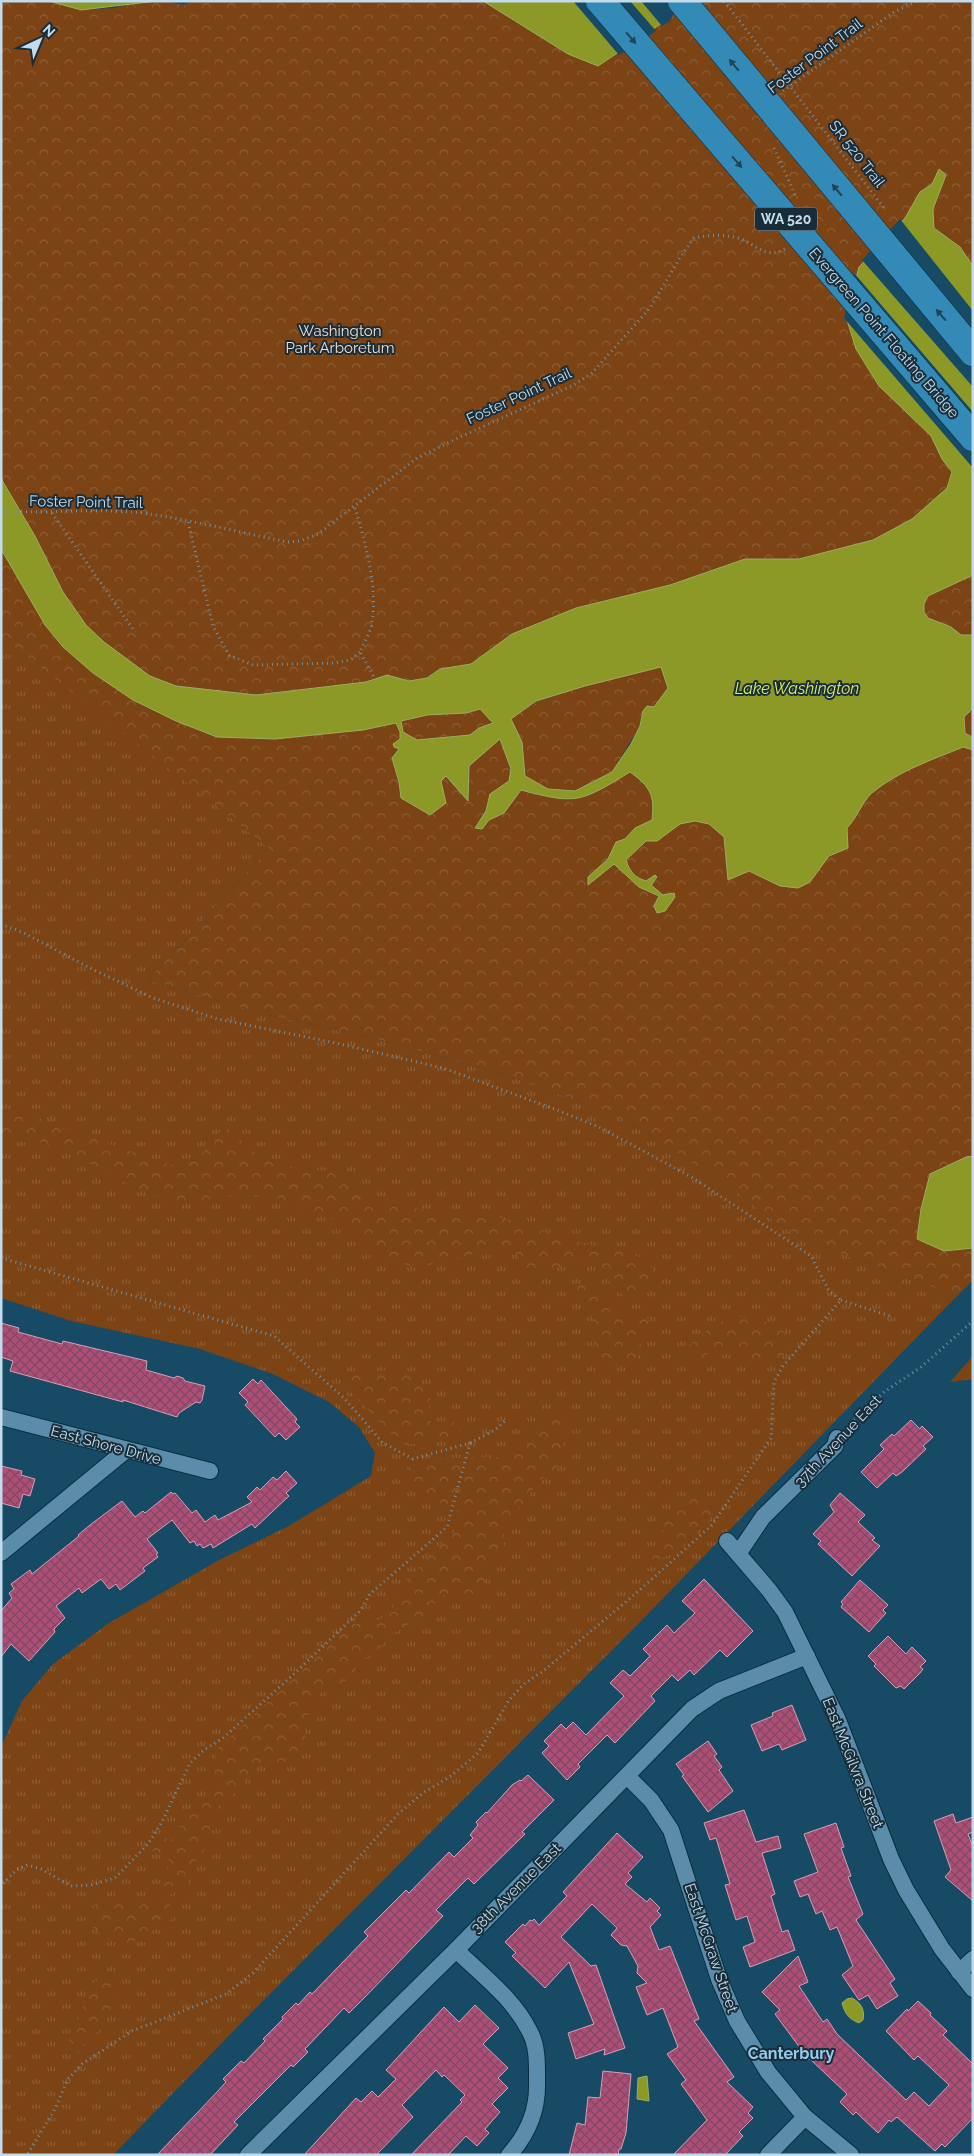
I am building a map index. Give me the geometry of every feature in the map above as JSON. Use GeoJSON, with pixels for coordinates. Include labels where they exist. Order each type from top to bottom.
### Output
{"type":"FeatureCollection","features":[{"type":"Feature","properties":{"kind":"highway","name":"Evergreen Point Floating Bridge"},"geometry":{"type":"LineString","coordinates":[[600,1],[973,437]]}},
{"type":"Feature","properties":{"kind":"highway"},"geometry":{"type":"LineString","coordinates":[[682,1],[973,352]]}},
{"type":"Feature","properties":{"kind":"street","name":"East Shore Drive"},"geometry":{"type":"LineString","coordinates":[[1,1417],[210,1471]]}},
{"type":"Feature","properties":{"kind":"street","name":"37th Avenue East"},"geometry":{"type":"LineString","coordinates":[[738,1554],[763,1517],[835,1446],[836,1438]]}},
{"type":"Feature","properties":{"kind":"street"},"geometry":{"type":"LineString","coordinates":[[1,1553],[125,1450]]}},
{"type":"Feature","properties":{"kind":"street","name":"East McGilvra Street"},"geometry":{"type":"LineString","coordinates":[[727,1541],[779,1602],[838,1720],[891,1859],[906,1890],[942,1949],[973,1988]]}},
{"type":"Feature","properties":{"kind":"street","name":"38th Avenue East"},"geometry":{"type":"LineString","coordinates":[[248,2155],[456,1950],[692,1709],[718,1691],[807,1656]]}},
{"type":"Feature","properties":{"kind":"street","name":"East McGraw Street"},"geometry":{"type":"LineString","coordinates":[[627,1776],[651,1800],[672,1830],[719,1979],[737,2021],[768,2072],[805,2117],[851,2155]]}},
{"type":"Feature","properties":{"kind":"street"},"geometry":{"type":"LineString","coordinates":[[456,1950],[512,2004],[531,2033],[537,2059],[538,2095],[533,2119],[520,2143],[509,2155]]}},
{"type":"Feature","properties":{"kind":"street"},"geometry":{"type":"LineString","coordinates":[[959,1972],[973,1959]]}},
{"type":"Feature","properties":{"kind":"street"},"geometry":{"type":"LineString","coordinates":[[768,2155],[805,2117]]}},
{"type":"Feature","properties":{"kind":"path","name":"SR 520 Trail"},"geometry":{"type":"LineString","coordinates":[[724,1],[888,212]]}},
{"type":"Feature","properties":{"kind":"path","name":"Foster Point Trail"},"geometry":{"type":"LineString","coordinates":[[781,93],[887,17],[917,1]]}},
{"type":"Feature","properties":{"kind":"path"},"geometry":{"type":"LineString","coordinates":[[773,146],[794,189],[799,206]]}},
{"type":"Feature","properties":{"kind":"path","name":"Foster Point Trail"},"geometry":{"type":"LineString","coordinates":[[1,511],[149,514],[288,542],[300,541],[318,534],[355,508],[417,458],[574,385],[592,373],[650,308],[680,256],[694,238],[713,234],[739,238],[758,250],[778,253],[793,245]]}},
{"type":"Feature","properties":{"kind":"path"},"geometry":{"type":"LineString","coordinates":[[188,522],[213,626],[229,656],[252,664],[334,663],[350,660],[360,652],[372,625],[375,601],[364,535],[355,508]]}},
{"type":"Feature","properties":{"kind":"path"},"geometry":{"type":"LineString","coordinates":[[52,512],[135,632]]}},
{"type":"Feature","properties":{"kind":"path"},"geometry":{"type":"LineString","coordinates":[[360,652],[375,679]]}},
{"type":"Feature","properties":{"kind":"path"},"geometry":{"type":"LineString","coordinates":[[1,924],[22,932],[94,970],[153,998],[218,1019],[443,1068],[600,1128],[693,1178],[811,1256],[829,1291],[841,1300],[893,1316]]}},
{"type":"Feature","properties":{"kind":"path"},"geometry":{"type":"LineString","coordinates":[[1,1258],[274,1336],[344,1398],[383,1443],[413,1459],[470,1443],[495,1430],[506,1420]]}},
{"type":"Feature","properties":{"kind":"path"},"geometry":{"type":"LineString","coordinates":[[26,2155],[55,2109],[68,2079],[82,2064],[132,2030],[226,1994],[253,1973],[398,1814],[423,1793],[451,1776],[478,1753],[509,1700],[525,1683],[542,1672],[634,1595],[712,1525],[772,1438],[774,1382],[782,1366],[841,1300]]}},
{"type":"Feature","properties":{"kind":"path","name":"37th Avenue East"},"geometry":{"type":"LineString","coordinates":[[836,1438],[884,1392],[920,1367],[973,1321]]}},
{"type":"Feature","properties":{"kind":"path"},"geometry":{"type":"LineString","coordinates":[[1,1886],[17,1869],[28,1865],[41,1869],[71,1886],[91,1884],[115,1878],[148,1844],[162,1822],[190,1763],[204,1750],[223,1738],[294,1674],[360,1611],[370,1594],[446,1527],[470,1443]]}},
{"type":"Feature","properties":{"kind":"green space","name":"Washington Park Arboretum"},"geometry":{"type":"Polygon","coordinates":[[[1,1],[49,1],[81,10],[114,8],[139,2],[165,1],[183,5],[193,1],[483,1],[568,54],[598,65],[677,1],[973,1],[973,266],[960,247],[934,228],[933,209],[941,189],[932,184],[920,192],[905,218],[859,267],[879,386],[931,436],[942,459],[952,472],[947,488],[912,519],[873,540],[799,559],[745,559],[670,585],[576,608],[512,634],[471,664],[440,669],[427,678],[409,681],[387,675],[366,682],[256,695],[176,686],[150,676],[104,642],[86,625],[63,592],[35,536],[1,476],[1,1]]]}},
{"type":"Feature","properties":{"kind":"green space"},"geometry":{"type":"Polygon","coordinates":[[[973,237],[973,274],[958,248],[967,244],[973,237]]]}},
{"type":"Feature","properties":{"kind":"green space"},"geometry":{"type":"Polygon","coordinates":[[[1,549],[133,700],[176,721],[217,737],[275,739],[363,730],[397,723],[400,741],[398,750],[392,758],[399,782],[401,798],[441,781],[446,776],[468,801],[469,766],[500,739],[511,769],[509,781],[490,794],[486,811],[475,827],[482,828],[489,820],[504,813],[521,790],[555,798],[591,795],[630,772],[650,792],[653,804],[652,820],[635,828],[625,839],[616,843],[608,859],[588,877],[588,885],[614,864],[628,877],[657,895],[665,911],[673,893],[663,895],[646,882],[638,879],[630,873],[626,860],[646,841],[657,841],[680,824],[695,821],[710,824],[724,837],[728,880],[749,871],[780,886],[810,882],[829,856],[848,848],[847,828],[868,798],[881,786],[903,772],[940,756],[964,747],[973,750],[973,1156],[966,1157],[944,1251],[973,1248],[973,1280],[951,1302],[940,1290],[821,1246],[776,1223],[741,1195],[655,1138],[605,1111],[509,1076],[370,1037],[268,1015],[148,980],[269,848],[1,636],[1,549]]]}},
{"type":"Feature","properties":{"kind":"green space"},"geometry":{"type":"Polygon","coordinates":[[[973,575],[973,635],[961,635],[951,627],[928,618],[924,612],[924,604],[928,596],[973,575]]]}},
{"type":"Feature","properties":{"kind":"green space"},"geometry":{"type":"Polygon","coordinates":[[[1,634],[269,848],[148,980],[268,1015],[370,1037],[509,1076],[605,1111],[655,1138],[741,1195],[776,1223],[821,1246],[940,1290],[951,1302],[638,1624],[254,2010],[113,2155],[1,2155],[1,1747],[22,1701],[53,1664],[109,1623],[221,1559],[289,1526],[371,1476],[375,1453],[359,1427],[329,1402],[273,1374],[200,1349],[71,1321],[1,1298],[1,634]]]}},
{"type":"Feature","properties":{"kind":"green space"},"geometry":{"type":"Polygon","coordinates":[[[661,667],[668,688],[654,707],[641,717],[640,726],[612,772],[574,791],[548,789],[525,776],[522,742],[511,719],[537,701],[585,686],[661,667]]]}},
{"type":"Feature","properties":{"kind":"green space"},"geometry":{"type":"Polygon","coordinates":[[[973,708],[973,738],[965,733],[964,717],[973,708]]]}},
{"type":"Feature","properties":{"kind":"green space"},"geometry":{"type":"Polygon","coordinates":[[[480,709],[494,723],[479,728],[470,735],[417,740],[403,732],[400,721],[427,715],[466,713],[480,709]]]}},
{"type":"Feature","properties":{"kind":"green space"},"geometry":{"type":"Polygon","coordinates":[[[1,1111],[21,1111],[71,1131],[178,1167],[204,1152],[224,1126],[260,1157],[284,1167],[329,1171],[375,1200],[441,1214],[502,1218],[557,1236],[648,1259],[657,1281],[632,1305],[591,1261],[527,1274],[512,1245],[417,1268],[384,1258],[344,1223],[272,1197],[229,1196],[181,1205],[131,1186],[76,1156],[38,1141],[1,1136],[1,1111]]]}},
{"type":"Feature","properties":{"kind":"green space"},"geometry":{"type":"Polygon","coordinates":[[[591,1279],[628,1315],[649,1319],[646,1333],[633,1335],[642,1346],[635,1368],[619,1364],[602,1375],[596,1360],[591,1309],[573,1288],[591,1279]]]}},
{"type":"Feature","properties":{"kind":"green space"},"geometry":{"type":"Polygon","coordinates":[[[733,1315],[781,1325],[791,1348],[772,1365],[718,1345],[695,1364],[685,1349],[710,1328],[733,1315]]]}},
{"type":"Feature","properties":{"kind":"green space"},"geometry":{"type":"Polygon","coordinates":[[[973,1356],[973,1379],[950,1382],[973,1356]]]}},
{"type":"Feature","properties":{"kind":"green space"},"geometry":{"type":"Polygon","coordinates":[[[386,1370],[410,1373],[431,1398],[427,1418],[436,1426],[453,1421],[462,1434],[427,1444],[401,1444],[344,1385],[348,1377],[386,1370]]]}},
{"type":"Feature","properties":{"kind":"green space"},"geometry":{"type":"Polygon","coordinates":[[[560,1413],[565,1417],[561,1466],[536,1483],[528,1498],[507,1522],[504,1547],[492,1561],[480,1566],[486,1581],[487,1597],[473,1602],[454,1584],[447,1594],[436,1600],[430,1617],[417,1619],[391,1635],[381,1647],[358,1665],[346,1681],[322,1691],[306,1718],[305,1752],[293,1759],[275,1765],[257,1766],[247,1776],[242,1788],[220,1804],[206,1838],[208,1842],[201,1856],[190,1867],[188,1887],[169,1895],[172,1919],[127,1946],[108,1939],[90,1925],[94,1906],[118,1902],[159,1901],[170,1861],[151,1849],[163,1838],[176,1840],[181,1825],[196,1804],[208,1793],[215,1772],[216,1750],[353,1624],[371,1624],[392,1612],[400,1585],[453,1534],[462,1514],[402,1482],[413,1459],[500,1457],[521,1450],[551,1422],[551,1415],[560,1413]]]}},
{"type":"Feature","properties":{"kind":"green space"},"geometry":{"type":"Polygon","coordinates":[[[692,1491],[706,1496],[714,1502],[712,1516],[688,1542],[662,1559],[651,1559],[662,1542],[664,1523],[692,1491]]]}},
{"type":"Feature","properties":{"kind":"green space"},"geometry":{"type":"Polygon","coordinates":[[[111,1975],[119,1985],[104,2027],[91,2036],[77,2054],[64,2049],[77,2023],[90,1984],[111,1975]]]}},
{"type":"Feature","properties":{"kind":"water"},"geometry":{"type":"Polygon","coordinates":[[[49,1],[157,1],[81,10],[49,1]]]}},
{"type":"Feature","properties":{"kind":"water"},"geometry":{"type":"Polygon","coordinates":[[[483,1],[677,1],[668,19],[598,66],[568,54],[483,1]]]}},
{"type":"Feature","properties":{"kind":"water","name":"Lake Washington"},"geometry":{"type":"Polygon","coordinates":[[[939,169],[946,175],[933,209],[934,228],[960,247],[973,266],[973,575],[928,596],[924,604],[924,612],[928,618],[951,627],[961,635],[973,635],[973,708],[964,717],[965,733],[973,738],[973,750],[963,747],[927,761],[882,785],[865,801],[847,828],[848,848],[829,856],[810,882],[798,888],[780,886],[749,871],[728,880],[724,837],[709,824],[695,821],[680,824],[657,841],[646,841],[626,860],[635,876],[646,881],[655,875],[657,877],[651,885],[663,895],[674,893],[675,897],[665,911],[657,913],[654,906],[659,896],[639,887],[614,864],[588,885],[588,877],[608,859],[616,842],[625,839],[635,828],[652,820],[653,804],[650,792],[630,772],[600,790],[578,798],[555,798],[521,790],[504,813],[489,820],[482,829],[475,828],[486,811],[490,794],[509,781],[511,769],[500,739],[469,766],[468,801],[446,776],[441,781],[446,803],[430,815],[401,798],[399,782],[392,758],[399,749],[394,747],[393,744],[400,739],[400,732],[396,723],[363,730],[275,739],[217,737],[176,721],[133,700],[93,673],[63,647],[45,625],[1,549],[1,476],[35,536],[63,592],[86,625],[104,642],[150,676],[176,686],[256,695],[366,682],[387,675],[409,681],[427,678],[440,669],[471,664],[512,634],[576,608],[670,585],[745,559],[799,559],[873,540],[912,519],[947,488],[952,472],[942,459],[931,436],[879,386],[856,349],[846,317],[859,267],[905,218],[920,192],[932,184],[939,169]],[[661,667],[585,686],[536,701],[511,719],[522,742],[525,776],[548,789],[575,791],[612,772],[631,744],[640,726],[643,711],[647,706],[654,707],[668,688],[661,667]],[[480,709],[466,713],[427,715],[401,721],[403,732],[417,740],[470,735],[479,728],[493,723],[480,709]]]}},
{"type":"Feature","properties":{"kind":"water"},"geometry":{"type":"Polygon","coordinates":[[[973,1156],[973,1248],[944,1251],[917,1239],[921,1209],[930,1174],[966,1157],[973,1156]]]}},
{"type":"Feature","properties":{"kind":"water"},"geometry":{"type":"Polygon","coordinates":[[[852,1998],[860,2004],[863,2010],[863,2020],[859,2023],[848,2016],[842,2003],[852,1998]]]}},
{"type":"Feature","properties":{"kind":"water"},"geometry":{"type":"Polygon","coordinates":[[[647,2076],[649,2101],[637,2099],[638,2078],[647,2076]]]}},
{"type":"Feature","properties":{"kind":"pier"},"geometry":{"type":"Polygon","coordinates":[[[573,1],[630,1],[656,31],[619,55],[573,1]]]}},
{"type":"Feature","properties":{"kind":"pier"},"geometry":{"type":"Polygon","coordinates":[[[641,1],[679,1],[670,21],[662,26],[641,1]]]}},
{"type":"Feature","properties":{"kind":"pier"},"geometry":{"type":"Polygon","coordinates":[[[900,219],[973,311],[973,387],[862,260],[900,219]]]}},
{"type":"Feature","properties":{"kind":"pier"},"geometry":{"type":"Polygon","coordinates":[[[854,273],[973,412],[973,468],[844,318],[854,273]]]}},
{"type":"Feature","properties":{"kind":"building"},"geometry":{"type":"Polygon","coordinates":[[[1,1323],[19,1328],[18,1332],[62,1344],[63,1341],[147,1361],[146,1370],[174,1378],[177,1376],[185,1381],[205,1386],[202,1400],[200,1403],[196,1402],[179,1413],[177,1417],[123,1400],[123,1402],[10,1371],[13,1361],[1,1357],[1,1323]]]}},
{"type":"Feature","properties":{"kind":"building"},"geometry":{"type":"Polygon","coordinates":[[[253,1379],[258,1384],[261,1380],[297,1419],[295,1422],[300,1427],[286,1440],[279,1433],[275,1437],[245,1405],[248,1402],[239,1393],[253,1379]]]}},
{"type":"Feature","properties":{"kind":"building"},"geometry":{"type":"Polygon","coordinates":[[[911,1420],[920,1429],[922,1426],[933,1437],[923,1446],[926,1449],[902,1472],[896,1476],[893,1473],[877,1488],[861,1472],[884,1449],[880,1445],[892,1434],[894,1436],[911,1420]]]}},
{"type":"Feature","properties":{"kind":"building"},"geometry":{"type":"Polygon","coordinates":[[[1,1466],[22,1471],[21,1475],[35,1479],[30,1496],[23,1494],[19,1508],[1,1503],[1,1466]]]}},
{"type":"Feature","properties":{"kind":"building"},"geometry":{"type":"Polygon","coordinates":[[[286,1471],[297,1483],[286,1493],[289,1496],[255,1528],[252,1524],[213,1548],[211,1544],[203,1548],[200,1544],[197,1546],[194,1541],[190,1543],[172,1520],[147,1539],[158,1553],[156,1554],[158,1557],[143,1568],[145,1571],[120,1590],[116,1584],[109,1589],[101,1579],[82,1593],[79,1588],[56,1606],[65,1618],[29,1661],[11,1644],[1,1657],[1,1611],[12,1598],[9,1593],[14,1589],[11,1584],[30,1570],[32,1574],[90,1525],[122,1501],[135,1517],[143,1511],[145,1513],[171,1492],[175,1493],[192,1513],[196,1510],[205,1522],[215,1515],[218,1520],[252,1502],[247,1497],[257,1487],[260,1490],[273,1477],[277,1480],[286,1471]]]}},
{"type":"Feature","properties":{"kind":"building"},"geometry":{"type":"Polygon","coordinates":[[[840,1493],[865,1515],[858,1522],[875,1538],[872,1540],[880,1546],[852,1576],[818,1544],[821,1541],[813,1534],[834,1512],[830,1505],[840,1493]]]}},
{"type":"Feature","properties":{"kind":"building"},"geometry":{"type":"Polygon","coordinates":[[[704,1579],[753,1631],[727,1657],[720,1650],[694,1675],[690,1670],[678,1681],[672,1675],[651,1696],[655,1701],[615,1743],[607,1735],[578,1764],[580,1767],[567,1780],[542,1753],[549,1746],[544,1741],[561,1724],[566,1729],[573,1722],[586,1735],[624,1696],[610,1683],[623,1670],[630,1676],[650,1656],[643,1649],[667,1625],[674,1633],[695,1613],[682,1601],[704,1579]]]}},
{"type":"Feature","properties":{"kind":"building"},"geometry":{"type":"Polygon","coordinates":[[[860,1580],[888,1605],[883,1610],[886,1613],[869,1632],[841,1607],[843,1604],[841,1602],[860,1580]]]}},
{"type":"Feature","properties":{"kind":"building"},"geometry":{"type":"Polygon","coordinates":[[[888,1636],[906,1654],[912,1647],[926,1661],[920,1667],[923,1669],[920,1673],[904,1689],[901,1686],[896,1688],[874,1666],[876,1664],[868,1656],[888,1636]]]}},
{"type":"Feature","properties":{"kind":"building"},"geometry":{"type":"Polygon","coordinates":[[[792,1705],[806,1740],[782,1750],[779,1744],[762,1751],[751,1725],[773,1716],[772,1713],[792,1705]]]}},
{"type":"Feature","properties":{"kind":"building"},"geometry":{"type":"Polygon","coordinates":[[[708,1741],[717,1754],[714,1756],[722,1767],[719,1770],[733,1791],[708,1812],[682,1776],[684,1775],[676,1764],[708,1741]]]}},
{"type":"Feature","properties":{"kind":"building"},"geometry":{"type":"Polygon","coordinates":[[[528,1775],[554,1800],[522,1832],[525,1834],[474,1884],[468,1878],[436,1910],[443,1916],[349,2013],[344,2008],[305,2049],[308,2052],[293,2067],[291,2065],[234,2122],[238,2125],[210,2155],[157,2155],[226,2082],[223,2079],[241,2061],[244,2063],[265,2041],[263,2039],[283,2019],[282,2017],[296,2003],[298,2005],[310,1992],[312,1994],[368,1936],[364,1932],[406,1890],[409,1893],[449,1852],[454,1857],[473,1838],[470,1835],[478,1825],[476,1822],[487,1813],[512,1785],[528,1775]]]}},
{"type":"Feature","properties":{"kind":"building"},"geometry":{"type":"Polygon","coordinates":[[[744,1810],[756,1842],[778,1836],[781,1848],[762,1853],[775,1894],[771,1896],[782,1932],[788,1930],[795,1950],[750,1967],[743,1947],[755,1942],[747,1916],[736,1920],[725,1885],[730,1884],[716,1838],[710,1840],[704,1823],[744,1810]]]}},
{"type":"Feature","properties":{"kind":"building"},"geometry":{"type":"Polygon","coordinates":[[[953,1814],[956,1823],[973,1817],[973,1832],[968,1834],[973,1847],[973,1901],[945,1877],[951,1870],[934,1821],[953,1814]]]}},
{"type":"Feature","properties":{"kind":"building"},"geometry":{"type":"Polygon","coordinates":[[[836,1823],[844,1847],[841,1848],[851,1876],[848,1877],[863,1914],[856,1920],[895,1979],[890,1983],[898,1996],[877,2009],[868,1995],[859,2000],[842,1975],[853,1966],[837,1927],[830,1930],[822,1911],[816,1914],[808,1894],[800,1897],[794,1881],[818,1872],[804,1834],[836,1823]]]}},
{"type":"Feature","properties":{"kind":"building"},"geometry":{"type":"Polygon","coordinates":[[[617,1833],[643,1857],[628,1873],[632,1877],[625,1884],[647,1902],[650,1898],[660,1908],[657,1911],[661,1915],[650,1927],[659,1950],[670,1946],[699,2019],[694,2021],[734,2077],[727,2082],[753,2107],[748,2113],[753,2118],[739,2132],[743,2136],[725,2155],[673,2155],[707,2120],[681,2084],[686,2080],[667,2054],[678,2047],[663,2008],[647,2015],[636,1987],[647,1983],[637,1973],[638,1966],[627,1946],[621,1945],[611,1935],[617,1928],[592,1904],[561,1937],[591,1966],[596,1965],[625,2048],[604,2055],[605,2049],[576,2059],[568,2033],[594,2024],[569,1962],[545,1988],[512,1956],[516,1953],[505,1942],[523,1924],[525,1926],[530,1920],[534,1919],[539,1925],[567,1896],[563,1892],[617,1833]]]}},
{"type":"Feature","properties":{"kind":"building"},"geometry":{"type":"Polygon","coordinates":[[[798,1956],[808,1982],[799,1986],[823,2022],[827,2019],[837,2034],[906,2100],[914,2092],[929,2106],[949,2085],[918,2056],[914,2060],[886,2031],[907,2009],[908,2011],[918,2001],[947,2031],[943,2035],[973,2064],[973,2118],[945,2147],[942,2144],[935,2151],[897,2117],[891,2122],[889,2120],[878,2133],[856,2112],[853,2115],[840,2102],[847,2094],[809,2060],[775,2014],[780,2010],[762,1992],[798,1956]]]}},
{"type":"Feature","properties":{"kind":"building"},"geometry":{"type":"Polygon","coordinates":[[[475,2005],[499,2028],[483,2044],[508,2068],[498,2078],[508,2088],[492,2104],[500,2112],[485,2129],[489,2133],[477,2146],[466,2136],[448,2155],[411,2155],[462,2102],[460,2100],[465,2095],[436,2070],[402,2105],[413,2117],[376,2155],[304,2155],[356,2098],[361,2102],[372,2091],[378,2097],[396,2079],[386,2070],[444,2007],[459,2022],[475,2005]]]}},
{"type":"Feature","properties":{"kind":"building"},"geometry":{"type":"Polygon","coordinates":[[[603,2071],[631,2074],[626,2133],[621,2149],[619,2149],[618,2155],[569,2155],[577,2123],[585,2125],[588,2097],[600,2098],[603,2071]]]}},
{"type":"Feature","properties":{"kind":"district","name":"Canterbury"},"geometry":{"type":"Point","coordinates":[791,2053]}}]}
